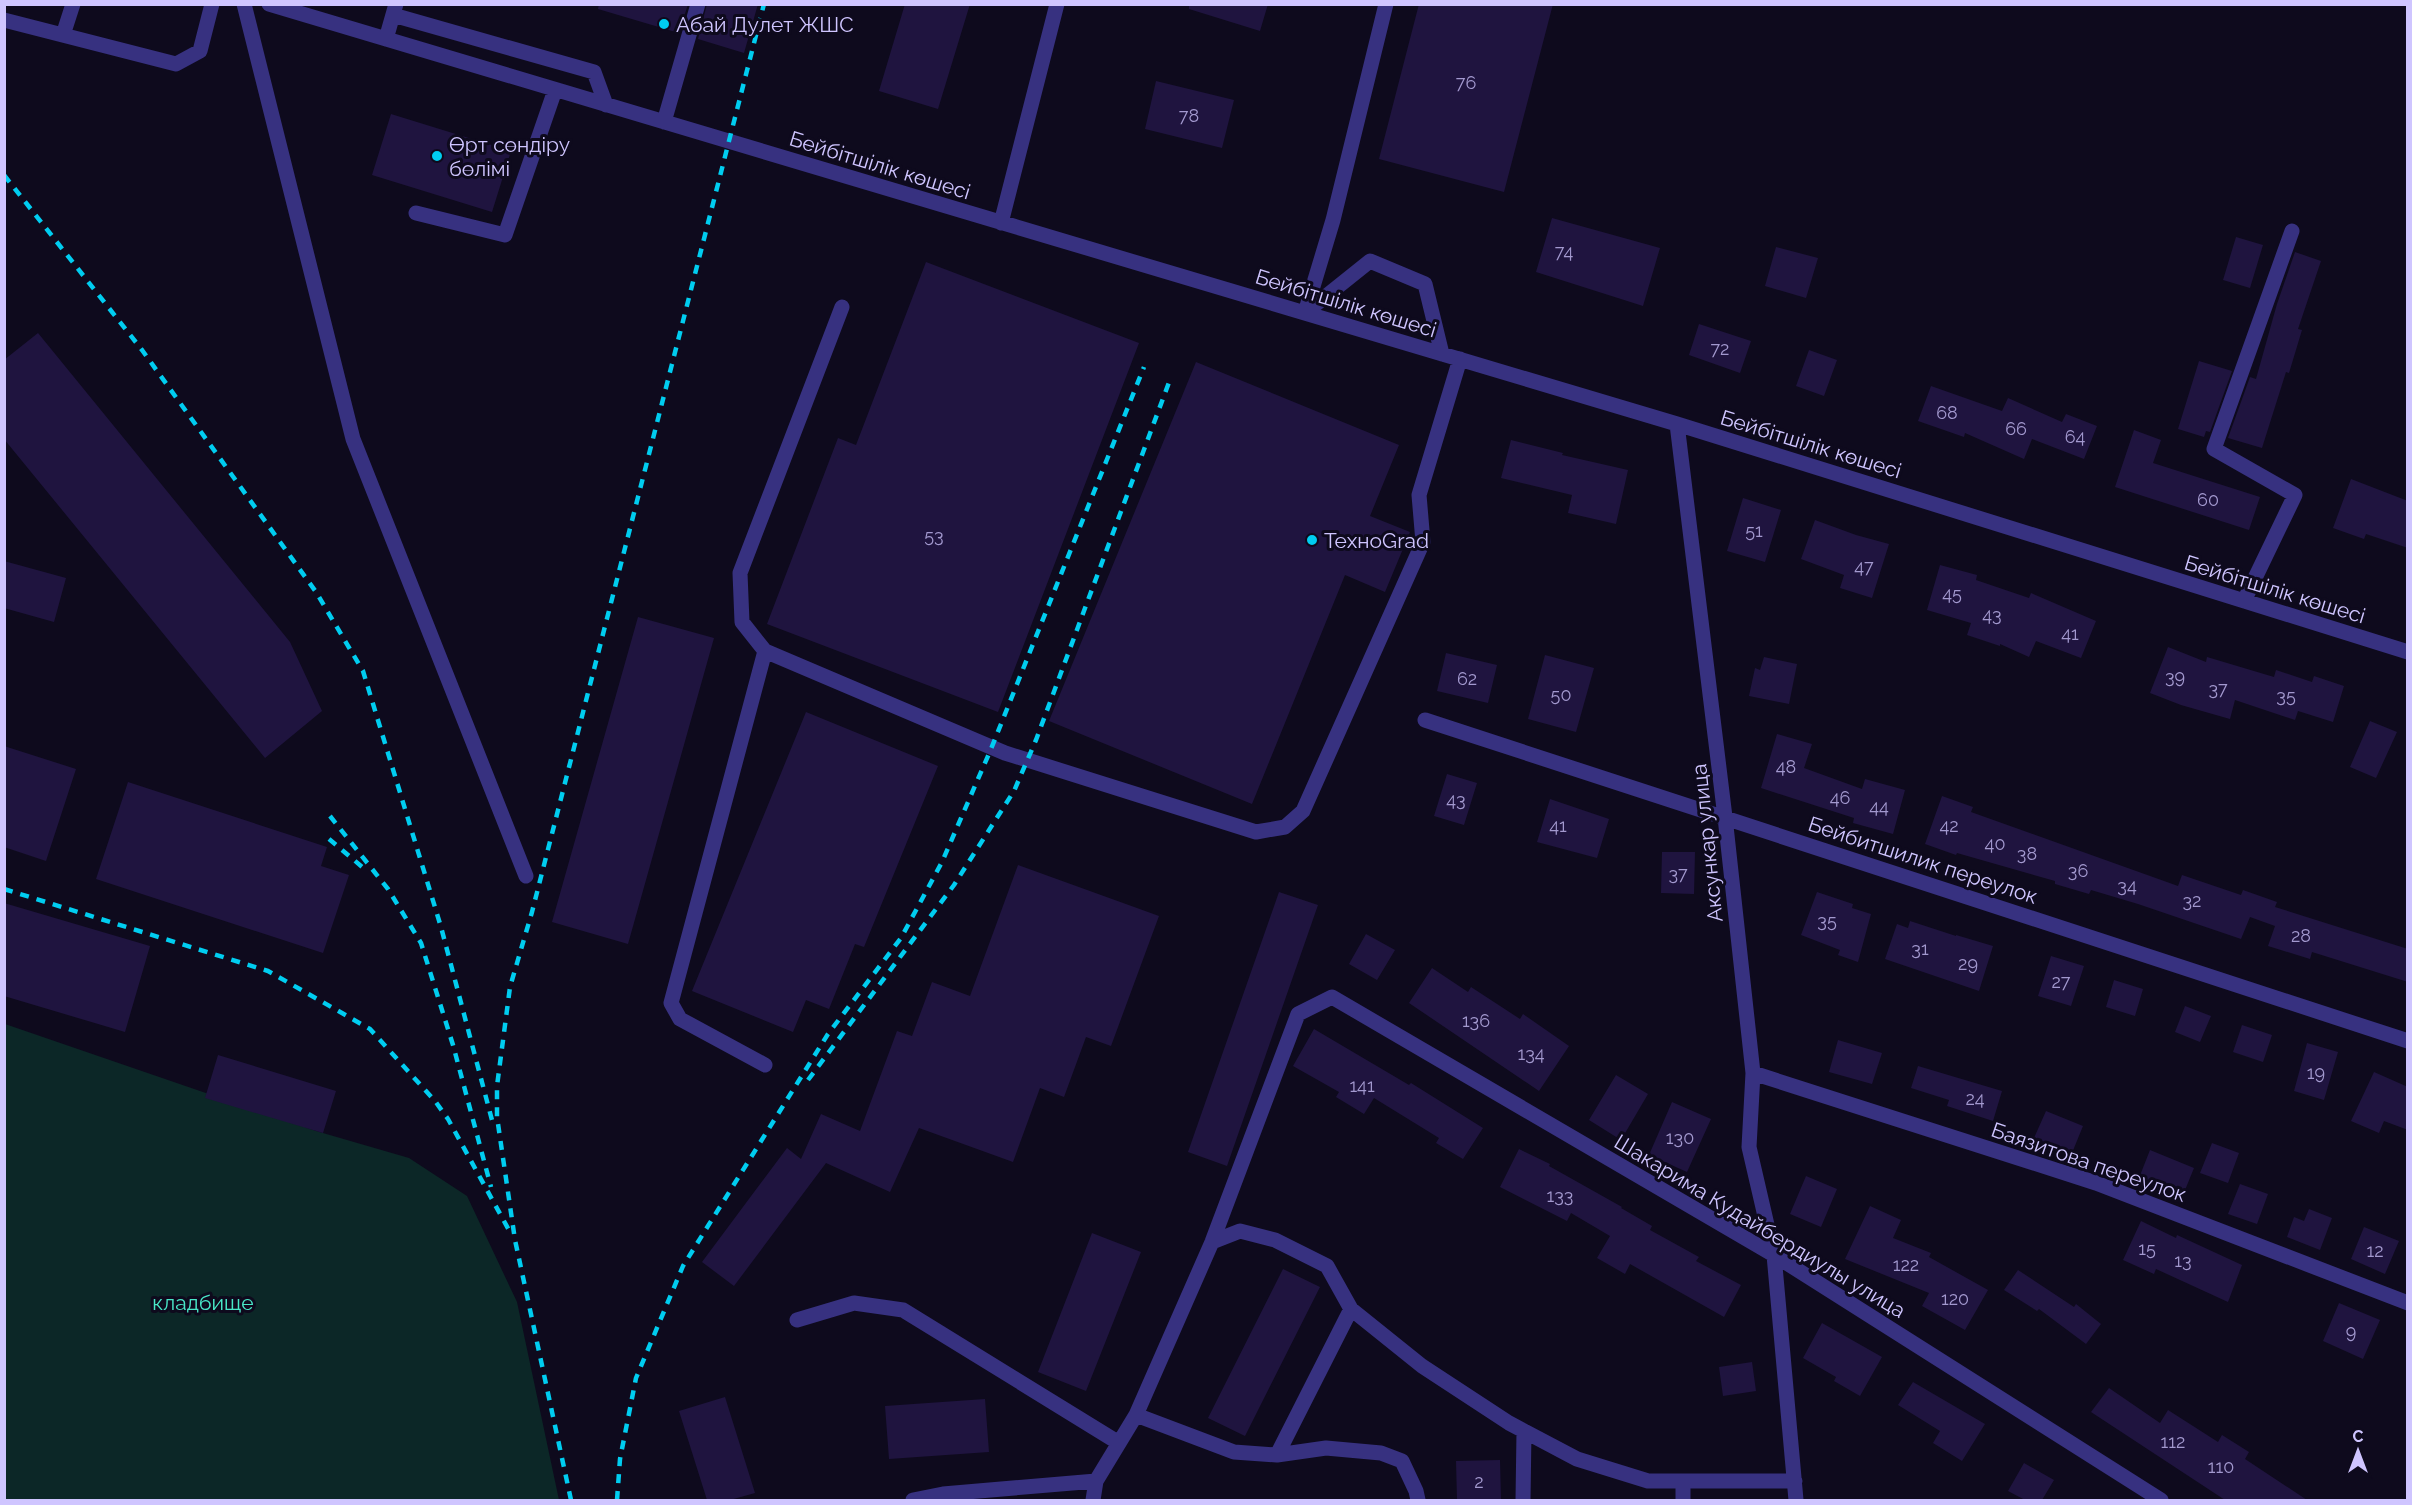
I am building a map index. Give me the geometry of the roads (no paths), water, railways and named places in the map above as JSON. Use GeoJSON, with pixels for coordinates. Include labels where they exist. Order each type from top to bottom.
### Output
{"type":"FeatureCollection","features":[{"type":"Feature","properties":{"kind":"street"},"geometry":{"type":"LineString","coordinates":[[63,35],[73,4]]}},
{"type":"Feature","properties":{"kind":"street"},"geometry":{"type":"LineString","coordinates":[[4,20],[176,64],[200,51],[212,4]]}},
{"type":"Feature","properties":{"kind":"street"},"geometry":{"type":"LineString","coordinates":[[244,4],[353,439],[526,876]]}},
{"type":"Feature","properties":{"kind":"street","name":"Бейбітшілік көшесі"},"geometry":{"type":"LineString","coordinates":[[269,4],[1677,424],[2408,652]]}},
{"type":"Feature","properties":{"kind":"street"},"geometry":{"type":"LineString","coordinates":[[664,122],[698,4]]}},
{"type":"Feature","properties":{"kind":"street"},"geometry":{"type":"LineString","coordinates":[[1001,223],[1057,4]]}},
{"type":"Feature","properties":{"kind":"street"},"geometry":{"type":"LineString","coordinates":[[1305,313],[1333,220],[1386,4]]}},
{"type":"Feature","properties":{"kind":"street"},"geometry":{"type":"LineString","coordinates":[[386,39],[394,10],[594,72],[606,105]]}},
{"type":"Feature","properties":{"kind":"street"},"geometry":{"type":"LineString","coordinates":[[416,213],[505,235],[555,90]]}},
{"type":"Feature","properties":{"kind":"street"},"geometry":{"type":"LineString","coordinates":[[2244,601],[2295,495],[2214,449],[2292,231]]}},
{"type":"Feature","properties":{"kind":"street"},"geometry":{"type":"LineString","coordinates":[[1305,313],[1370,261],[1425,284],[1442,354]]}},
{"type":"Feature","properties":{"kind":"street"},"geometry":{"type":"LineString","coordinates":[[842,308],[740,573],[742,622],[765,651],[1005,753],[1256,832],[1285,827],[1303,812],[1424,542],[1419,495],[1460,359]]}},
{"type":"Feature","properties":{"kind":"street","name":"Аксункар улица"},"geometry":{"type":"LineString","coordinates":[[1677,424],[1725,817],[1753,1073],[1749,1147],[1774,1255],[1796,1500]]}},
{"type":"Feature","properties":{"kind":"street"},"geometry":{"type":"LineString","coordinates":[[765,651],[671,1003],[680,1019],[765,1065]]}},
{"type":"Feature","properties":{"kind":"street","name":"Бейбитшилик переулок"},"geometry":{"type":"LineString","coordinates":[[1425,720],[2408,1041]]}},
{"type":"Feature","properties":{"kind":"street","name":"Шакарима Кудайбердиулы улица"},"geometry":{"type":"LineString","coordinates":[[1212,1242],[1298,1014],[1332,997],[1774,1255],[2161,1500]]}},
{"type":"Feature","properties":{"kind":"street","name":"Баязитова переулок"},"geometry":{"type":"LineString","coordinates":[[1753,1073],[2096,1183],[2408,1303]]}},
{"type":"Feature","properties":{"kind":"street"},"geometry":{"type":"LineString","coordinates":[[1093,1500],[1096,1481],[1136,1415],[1212,1242],[1240,1231],[1275,1240],[1327,1266],[1351,1309],[1422,1366],[1524,1431],[1577,1458],[1648,1481],[1795,1481]]}},
{"type":"Feature","properties":{"kind":"street"},"geometry":{"type":"LineString","coordinates":[[797,1320],[854,1303],[903,1310],[1119,1443]]}},
{"type":"Feature","properties":{"kind":"street"},"geometry":{"type":"LineString","coordinates":[[1277,1455],[1351,1309]]}},
{"type":"Feature","properties":{"kind":"street"},"geometry":{"type":"LineString","coordinates":[[1136,1415],[1234,1452],[1277,1455],[1326,1448],[1381,1453],[1402,1461],[1418,1500]]}},
{"type":"Feature","properties":{"kind":"street"},"geometry":{"type":"LineString","coordinates":[[1523,1500],[1524,1431]]}},
{"type":"Feature","properties":{"kind":"street"},"geometry":{"type":"LineString","coordinates":[[913,1500],[942,1494],[1096,1481]]}},
{"type":"Feature","properties":{"kind":"street"},"geometry":{"type":"LineString","coordinates":[[1683,1481],[1683,1500]]}},
{"type":"Feature","properties":{"kind":"railway"},"geometry":{"type":"LineString","coordinates":[[571,1500],[515,1240],[497,1117],[497,1086],[510,987],[532,912],[764,4]]}},
{"type":"Feature","properties":{"kind":"railway"},"geometry":{"type":"LineString","coordinates":[[4,175],[142,350],[316,592],[363,671],[441,927],[493,1124]]}},
{"type":"Feature","properties":{"kind":"railway"},"geometry":{"type":"LineString","coordinates":[[617,1500],[620,1459],[636,1378],[683,1266],[828,1034],[901,938],[942,862],[991,749],[1144,367]]}},
{"type":"Feature","properties":{"kind":"railway"},"geometry":{"type":"LineString","coordinates":[[808,1080],[954,885],[1014,791],[1036,740],[1171,377]]}},
{"type":"Feature","properties":{"kind":"railway"},"geometry":{"type":"LineString","coordinates":[[330,816],[388,889],[421,943],[453,1045],[491,1187]]}},
{"type":"Feature","properties":{"kind":"railway"},"geometry":{"type":"LineString","coordinates":[[329,839],[367,871]]}},
{"type":"Feature","properties":{"kind":"railway"},"geometry":{"type":"LineString","coordinates":[[4,889],[268,971],[370,1029],[435,1101],[448,1119],[510,1232]]}},
{"type":"Feature","properties":{"kind":"place","name":"Абай Дулет ЖШС"},"geometry":{"type":"Point","coordinates":[664,24]}},
{"type":"Feature","properties":{"kind":"place","name":"Өрт сөндіру бөлімі"},"geometry":{"type":"Point","coordinates":[437,156]}},
{"type":"Feature","properties":{"kind":"place","name":"ТехноGrad"},"geometry":{"type":"Point","coordinates":[1312,540]}},
{"type":"Feature","properties":{"kind":"park label","name":"кладбище"},"geometry":{"type":"Point","coordinates":[203,1302]}}]}
